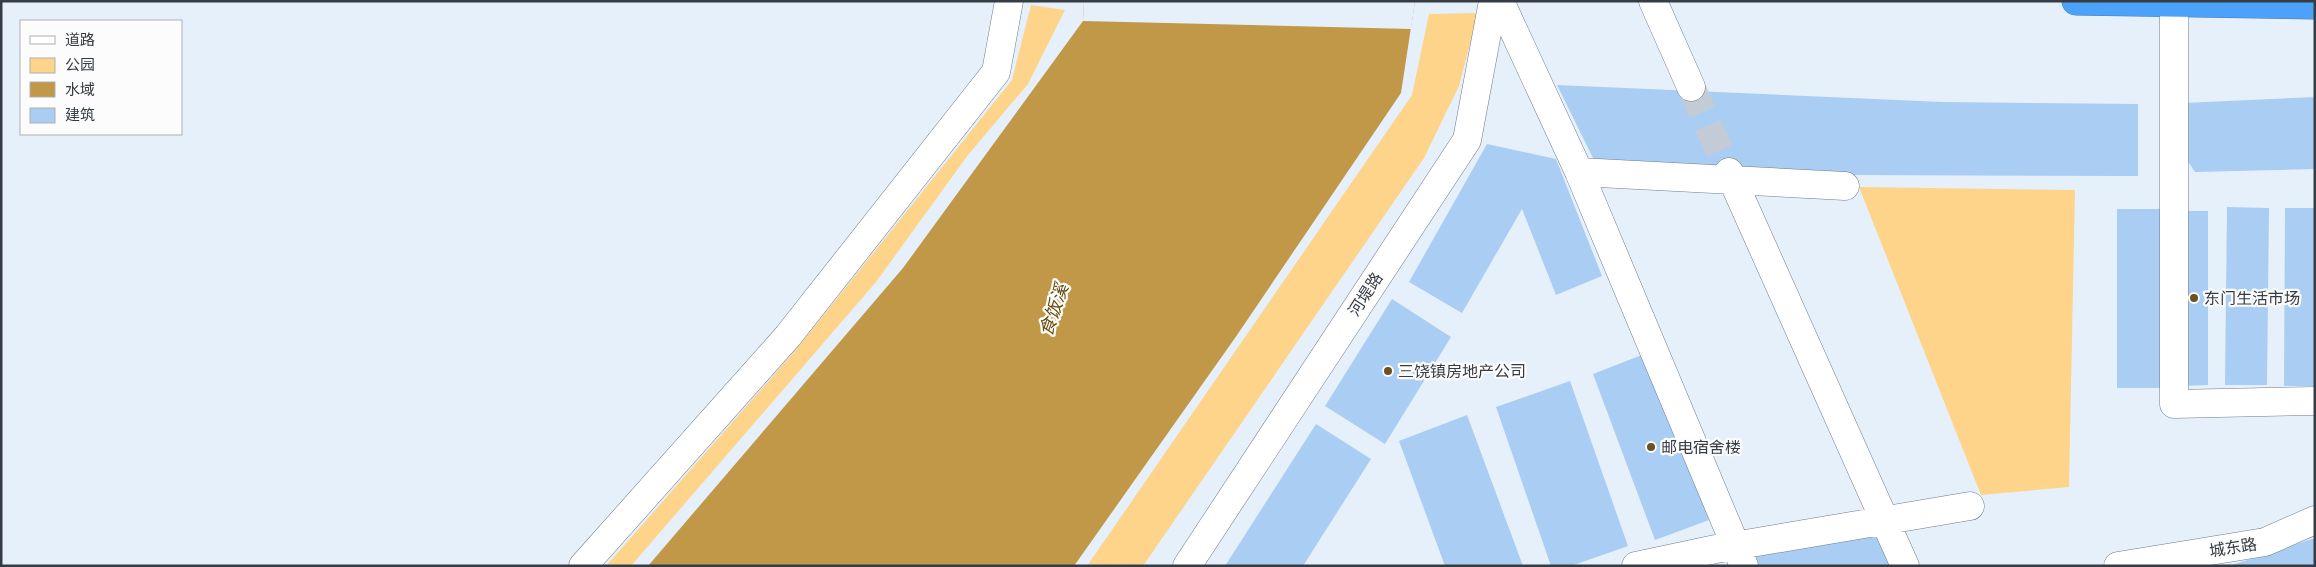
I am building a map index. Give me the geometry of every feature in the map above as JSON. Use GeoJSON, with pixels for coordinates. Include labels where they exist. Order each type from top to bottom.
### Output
{"type":"FeatureCollection","features":[{"type":"Feature","properties":{"kind":"highway"},"geometry":{"type":"LineString","coordinates":[[2076,1],[2315,5]]}},
{"type":"Feature","properties":{"kind":"street"},"geometry":{"type":"LineString","coordinates":[[583,566],[788,336],[996,72],[1009,1]]}},
{"type":"Feature","properties":{"kind":"street","name":"河堤路"},"geometry":{"type":"LineString","coordinates":[[1187,566],[1467,140],[1493,1]]}},
{"type":"Feature","properties":{"kind":"street"},"geometry":{"type":"LineString","coordinates":[[1500,1],[1579,172],[1740,556]]}},
{"type":"Feature","properties":{"kind":"street"},"geometry":{"type":"LineString","coordinates":[[1653,1],[1691,86]]}},
{"type":"Feature","properties":{"kind":"street"},"geometry":{"type":"LineString","coordinates":[[2174,4],[2174,404],[2315,400]]}},
{"type":"Feature","properties":{"kind":"street"},"geometry":{"type":"LineString","coordinates":[[1579,172],[1731,176],[1845,186]]}},
{"type":"Feature","properties":{"kind":"street"},"geometry":{"type":"LineString","coordinates":[[1731,176],[1905,566]]}},
{"type":"Feature","properties":{"kind":"street"},"geometry":{"type":"LineString","coordinates":[[1636,566],[1740,556],[1885,520],[1970,506]]}},
{"type":"Feature","properties":{"kind":"street","name":"城东路"},"geometry":{"type":"LineString","coordinates":[[2118,566],[2266,542],[2315,520]]}},
{"type":"Feature","properties":{"kind":"green space"},"geometry":{"type":"Polygon","coordinates":[[[1031,5],[1065,10],[1028,84],[968,155],[876,282],[631,566],[606,566],[794,352],[1012,80],[1031,5]]]}},
{"type":"Feature","properties":{"kind":"green space"},"geometry":{"type":"Polygon","coordinates":[[[1478,13],[1459,86],[1424,158],[1143,566],[1087,566],[1412,95],[1429,14],[1478,13]]]}},
{"type":"Feature","properties":{"kind":"green space"},"geometry":{"type":"Polygon","coordinates":[[[1859,187],[2075,190],[2069,487],[1981,495],[1859,187]]]}},
{"type":"Feature","properties":{"kind":"water","name":"食饭溪"},"geometry":{"type":"Polygon","coordinates":[[[1084,1],[1415,1],[1401,93],[1235,338],[1074,566],[648,566],[903,268],[1083,21],[1084,1]]]}},
{"type":"Feature","properties":{"kind":"pier"},"geometry":{"type":"Polygon","coordinates":[[[1084,1],[1415,1],[1411,29],[1083,21],[1084,1]]]}},
{"type":"Feature","properties":{"kind":"building"},"geometry":{"type":"Polygon","coordinates":[[[1557,85],[1942,102],[2138,104],[2138,176],[1853,175],[1594,160],[1557,85]]]}},
{"type":"Feature","properties":{"kind":"building"},"geometry":{"type":"Polygon","coordinates":[[[2315,97],[2315,169],[2195,172],[2183,154],[2184,103],[2315,97]]]}},
{"type":"Feature","properties":{"kind":"building"},"geometry":{"type":"Polygon","coordinates":[[[1487,144],[1556,159],[1602,276],[1556,295],[1522,209],[1462,313],[1409,282],[1487,144]]]}},
{"type":"Feature","properties":{"kind":"building"},"geometry":{"type":"Polygon","coordinates":[[[2227,207],[2269,208],[2267,385],[2225,385],[2227,207]]]}},
{"type":"Feature","properties":{"kind":"building"},"geometry":{"type":"Polygon","coordinates":[[[2285,208],[2315,208],[2315,386],[2284,386],[2285,208]]]}},
{"type":"Feature","properties":{"kind":"building"},"geometry":{"type":"Polygon","coordinates":[[[2117,209],[2168,209],[2169,388],[2117,388],[2117,209]]]}},
{"type":"Feature","properties":{"kind":"building","name":"东门生活市场"},"geometry":{"type":"Polygon","coordinates":[[[2179,211],[2208,211],[2208,385],[2180,386],[2179,211]]]}},
{"type":"Feature","properties":{"kind":"building","name":"三饶镇房地产公司"},"geometry":{"type":"Polygon","coordinates":[[[1392,299],[1451,337],[1385,444],[1325,406],[1392,299]]]}},
{"type":"Feature","properties":{"kind":"building","name":"邮电宿舍楼"},"geometry":{"type":"Polygon","coordinates":[[[1647,353],[1709,520],[1655,540],[1593,374],[1647,353]]]}},
{"type":"Feature","properties":{"kind":"building"},"geometry":{"type":"Polygon","coordinates":[[[1570,381],[1628,546],[1571,566],[1551,566],[1496,407],[1570,381]]]}},
{"type":"Feature","properties":{"kind":"building"},"geometry":{"type":"Polygon","coordinates":[[[1467,415],[1523,566],[1445,566],[1399,441],[1467,415]]]}},
{"type":"Feature","properties":{"kind":"building"},"geometry":{"type":"Polygon","coordinates":[[[1316,424],[1371,459],[1303,566],[1225,566],[1316,424]]]}},
{"type":"Feature","properties":{"kind":"building"},"geometry":{"type":"Polygon","coordinates":[[[1882,529],[1896,566],[1757,566],[1752,552],[1882,529]]]}},
{"type":"Feature","properties":{"kind":"building"},"geometry":{"type":"Polygon","coordinates":[[[2315,538],[2315,566],[2232,566],[2232,565],[2315,538]]]}},
{"type":"Feature","properties":{"kind":"tunnel"},"geometry":{"type":"LineString","coordinates":[[1691,87],[1729,172]]}},
{"type":"Feature","properties":{"kind":"place","name":"东门生活市场"},"geometry":{"type":"Point","coordinates":[2194,298]}},
{"type":"Feature","properties":{"kind":"place","name":"三饶镇房地产公司"},"geometry":{"type":"Point","coordinates":[1388,371]}},
{"type":"Feature","properties":{"kind":"place","name":"邮电宿舍楼"},"geometry":{"type":"Point","coordinates":[1651,447]}}]}
